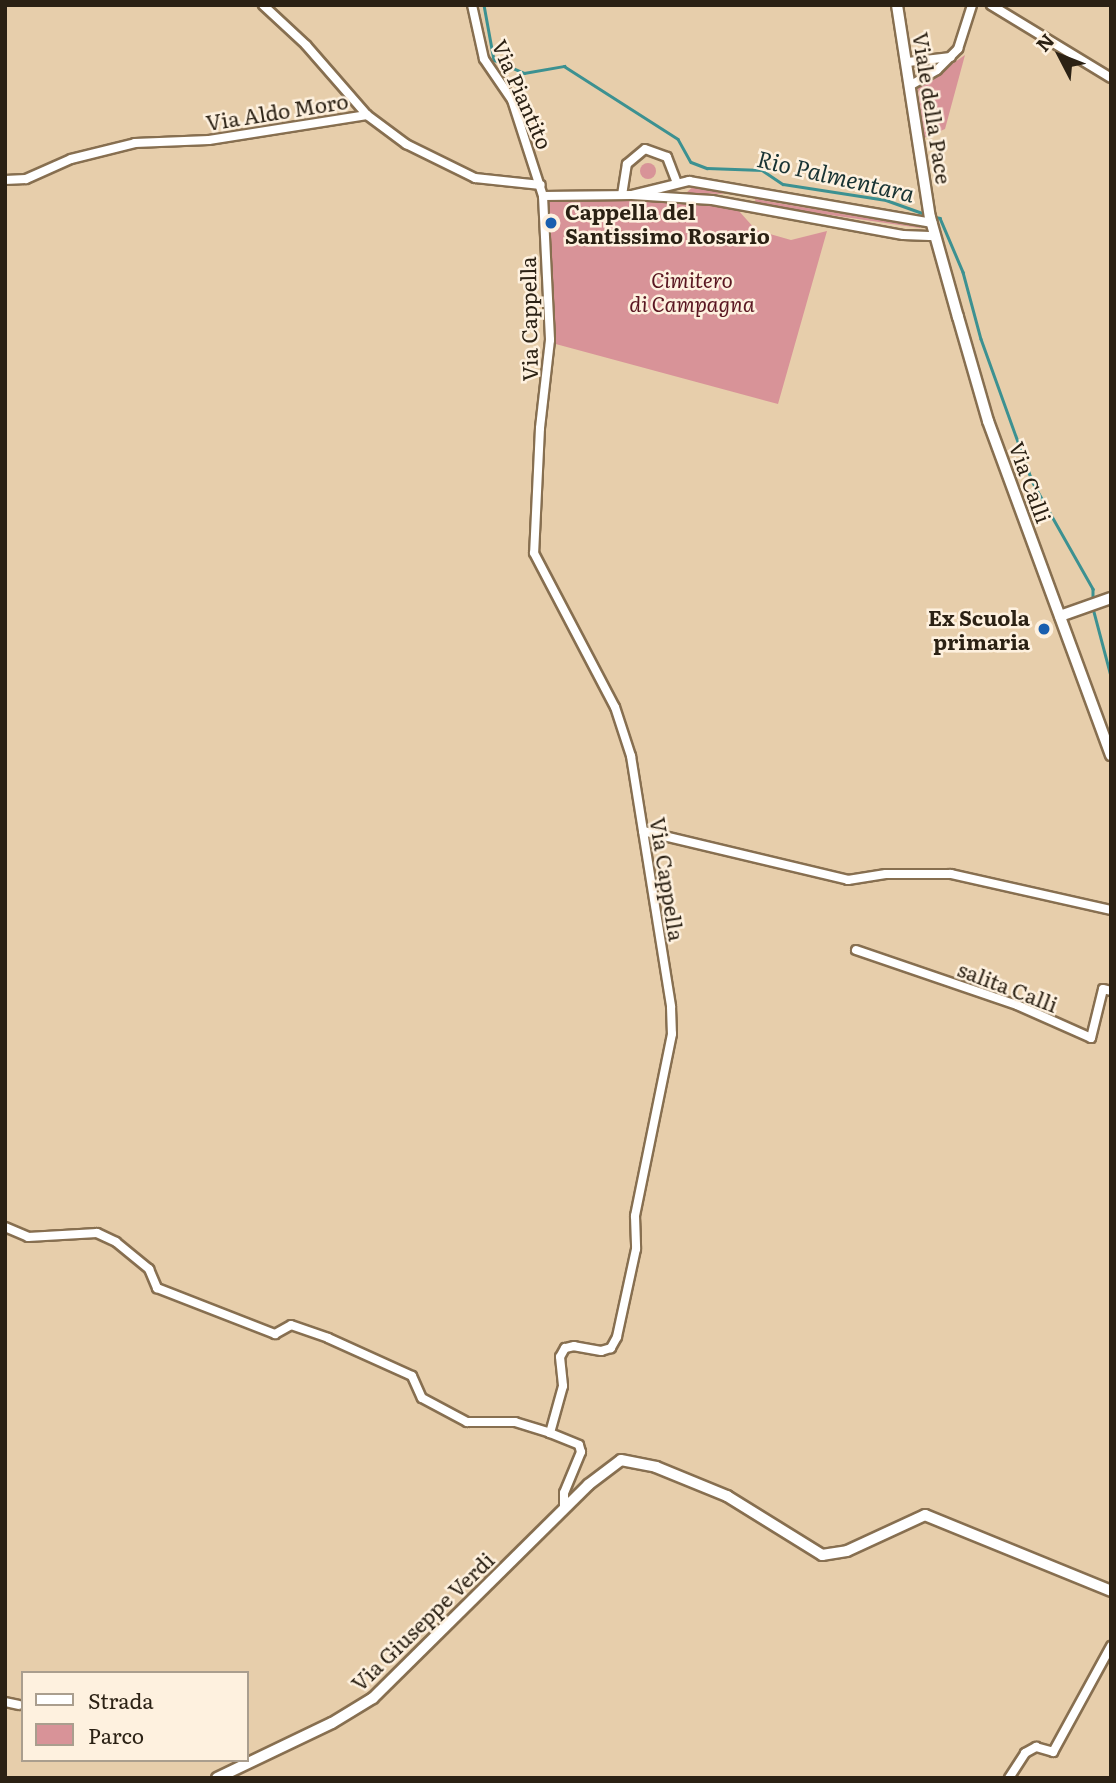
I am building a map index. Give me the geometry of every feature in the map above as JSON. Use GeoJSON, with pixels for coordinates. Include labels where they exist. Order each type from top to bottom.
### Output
{"type":"FeatureCollection","features":[{"type":"Feature","properties":{"kind":"street"},"geometry":{"type":"LineString","coordinates":[[263,5],[306,45],[367,115]]}},
{"type":"Feature","properties":{"kind":"street","name":"Via Piantito"},"geometry":{"type":"LineString","coordinates":[[472,5],[484,59],[512,100],[543,196]]}},
{"type":"Feature","properties":{"kind":"street","name":"Viale della Pace"},"geometry":{"type":"LineString","coordinates":[[897,5],[931,220]]}},
{"type":"Feature","properties":{"kind":"street"},"geometry":{"type":"LineString","coordinates":[[911,85],[951,57],[964,37],[972,5]]}},
{"type":"Feature","properties":{"kind":"street"},"geometry":{"type":"LineString","coordinates":[[991,5],[1111,78]]}},
{"type":"Feature","properties":{"kind":"street"},"geometry":{"type":"LineString","coordinates":[[908,62],[951,57]]}},
{"type":"Feature","properties":{"kind":"street","name":"Via Aldo Moro"},"geometry":{"type":"LineString","coordinates":[[5,180],[26,179],[71,159],[135,143],[209,140],[367,115],[406,144],[475,178],[541,185]]}},
{"type":"Feature","properties":{"kind":"street"},"geometry":{"type":"LineString","coordinates":[[622,195],[627,164],[645,149],[667,157],[677,183]]}},
{"type":"Feature","properties":{"kind":"street"},"geometry":{"type":"LineString","coordinates":[[632,195],[690,181],[709,187],[931,220]]}},
{"type":"Feature","properties":{"kind":"street"},"geometry":{"type":"LineString","coordinates":[[543,196],[632,195],[750,205],[903,235],[936,236]]}},
{"type":"Feature","properties":{"kind":"street","name":"Via Cappella"},"geometry":{"type":"LineString","coordinates":[[543,196],[550,340],[540,428],[534,553],[615,707],[631,756],[672,1034],[635,1216],[636,1248],[617,1337],[611,1348],[601,1351],[565,1349],[560,1357],[563,1386],[550,1433]]}},
{"type":"Feature","properties":{"kind":"street","name":"Via Calli"},"geometry":{"type":"LineString","coordinates":[[931,220],[988,421],[1111,755]]}},
{"type":"Feature","properties":{"kind":"street"},"geometry":{"type":"LineString","coordinates":[[1060,616],[1111,598]]}},
{"type":"Feature","properties":{"kind":"street"},"geometry":{"type":"LineString","coordinates":[[643,831],[848,880],[886,874],[951,874],[1111,910]]}},
{"type":"Feature","properties":{"kind":"street","name":"salita Calli"},"geometry":{"type":"LineString","coordinates":[[856,950],[1017,1005],[1091,1038],[1103,989],[1111,991]]}},
{"type":"Feature","properties":{"kind":"street"},"geometry":{"type":"LineString","coordinates":[[5,1227],[28,1237],[97,1233],[116,1242],[149,1269],[157,1289],[275,1334],[291,1325],[328,1338],[412,1376],[422,1398],[467,1422],[514,1422],[579,1445],[581,1452],[564,1493],[564,1509]]}},
{"type":"Feature","properties":{"kind":"street","name":"Via Giuseppe Verdi"},"geometry":{"type":"LineString","coordinates":[[217,1778],[332,1723],[373,1698],[609,1465],[636,1461],[727,1496],[822,1555],[847,1551],[908,1520],[925,1516],[1111,1591]]}},
{"type":"Feature","properties":{"kind":"street"},"geometry":{"type":"LineString","coordinates":[[1009,1778],[1025,1753],[1036,1747],[1052,1752],[1111,1646]]}},
{"type":"Feature","properties":{"kind":"street"},"geometry":{"type":"LineString","coordinates":[[5,1702],[19,1704]]}},
{"type":"Feature","properties":{"kind":"green space"},"geometry":{"type":"Polygon","coordinates":[[[965,55],[945,129],[924,138],[918,88],[965,55]]]}},
{"type":"Feature","properties":{"kind":"green space"},"geometry":{"type":"Polygon","coordinates":[[[648,163],[654,165],[654,177],[648,179],[642,177],[640,171],[642,165],[648,163]]]}},
{"type":"Feature","properties":{"kind":"green space"},"geometry":{"type":"Polygon","coordinates":[[[695,185],[700,188],[725,194],[686,193],[695,185]]]}},
{"type":"Feature","properties":{"kind":"green space"},"geometry":{"type":"Polygon","coordinates":[[[755,199],[920,227],[920,228],[756,204],[755,199]]]}},
{"type":"Feature","properties":{"kind":"green space","name":"Cimitero di Campagna"},"geometry":{"type":"Polygon","coordinates":[[[626,200],[727,205],[738,210],[756,230],[791,240],[827,231],[778,404],[552,343],[544,202],[626,200]]]}},
{"type":"Feature","properties":{"kind":"waterway","name":"Rio Palmentara"},"geometry":{"type":"LineString","coordinates":[[484,5],[494,60],[524,73],[564,66],[678,139],[691,162],[707,168],[762,170],[783,184],[886,200],[925,214]]}},
{"type":"Feature","properties":{"kind":"waterway","name":"Rio Palmentara"},"geometry":{"type":"LineString","coordinates":[[935,217],[940,218],[963,272],[981,339],[1032,481],[1093,589],[1093,601]]}},
{"type":"Feature","properties":{"kind":"waterway","name":"Rio Palmentara"},"geometry":{"type":"LineString","coordinates":[[1093,608],[1111,676]]}},
{"type":"Feature","properties":{"kind":"place","name":"Cappella del Santissimo Rosario"},"geometry":{"type":"Point","coordinates":[551,223]}},
{"type":"Feature","properties":{"kind":"place","name":"Ex Scuola primaria"},"geometry":{"type":"Point","coordinates":[1044,629]}}]}
